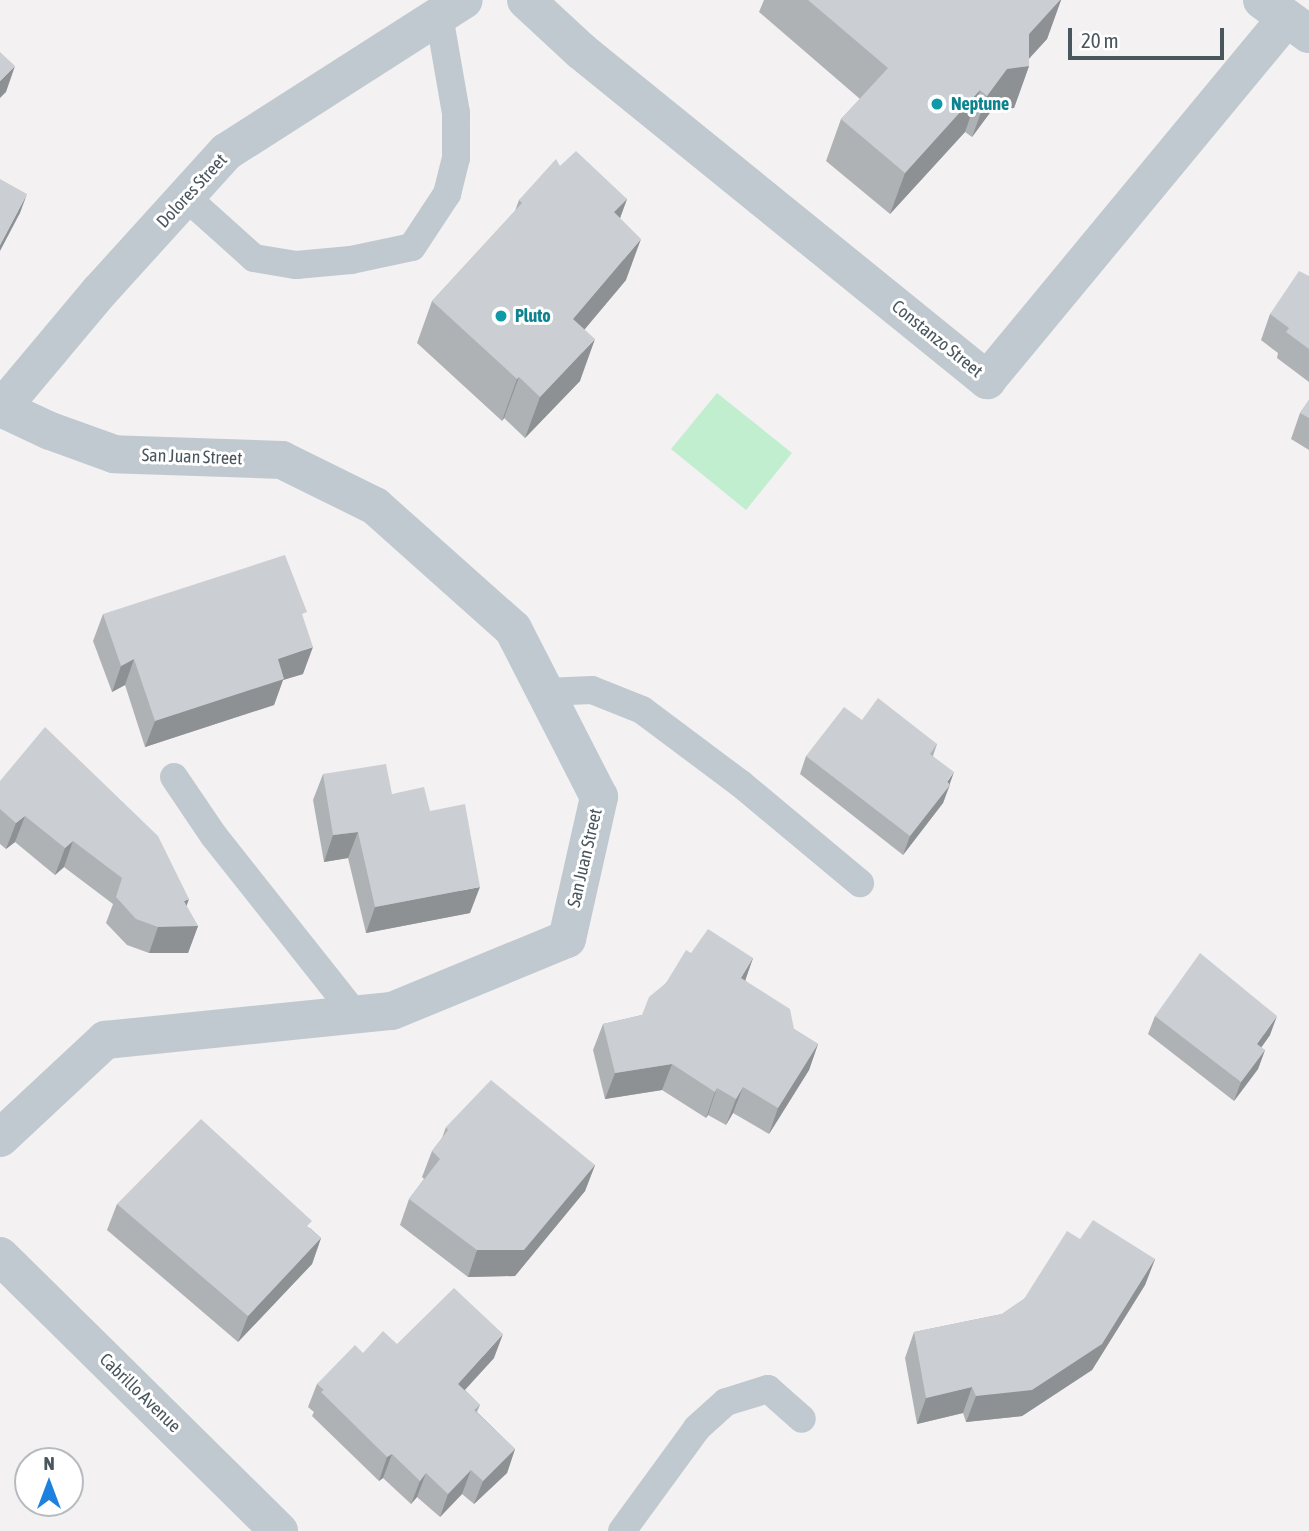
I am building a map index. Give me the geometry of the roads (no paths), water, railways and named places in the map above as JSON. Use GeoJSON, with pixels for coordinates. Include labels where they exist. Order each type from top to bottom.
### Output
{"type":"FeatureCollection","features":[{"type":"Feature","properties":{"kind":"street","name":"Constanzo Street"},"geometry":{"type":"LineString","coordinates":[[526,0],[581,51],[987,380],[1286,18]]}},
{"type":"Feature","properties":{"kind":"street","name":"Dolores Street"},"geometry":{"type":"LineString","coordinates":[[1,409],[100,291],[226,152],[451,8]]}},
{"type":"Feature","properties":{"kind":"street","name":"San Juan Street"},"geometry":{"type":"LineString","coordinates":[[0,1138],[105,1040],[392,1012],[567,939],[598,797],[513,629],[375,506],[282,460],[114,454],[50,431],[1,409]]}},
{"type":"Feature","properties":{"kind":"street","name":"Cabrillo Avenue"},"geometry":{"type":"LineString","coordinates":[[0,1256],[279,1531]]}},
{"type":"Feature","properties":{"kind":"lane"},"geometry":{"type":"LineString","coordinates":[[186,197],[254,258],[296,265],[351,260],[412,247],[447,194],[456,158],[451,8]]}},
{"type":"Feature","properties":{"kind":"lane"},"geometry":{"type":"LineString","coordinates":[[545,692],[592,690],[642,710],[741,784],[860,883]]}},
{"type":"Feature","properties":{"kind":"lane"},"geometry":{"type":"LineString","coordinates":[[174,777],[214,836],[356,1015]]}},
{"type":"Feature","properties":{"kind":"lane"},"geometry":{"type":"LineString","coordinates":[[622,1531],[697,1428],[726,1402],[768,1389],[802,1419]]}},
{"type":"Feature","properties":{"kind":"place","name":"Neptune"},"geometry":{"type":"Point","coordinates":[937,104]}},
{"type":"Feature","properties":{"kind":"place","name":"Pluto"},"geometry":{"type":"Point","coordinates":[501,316]}}]}
